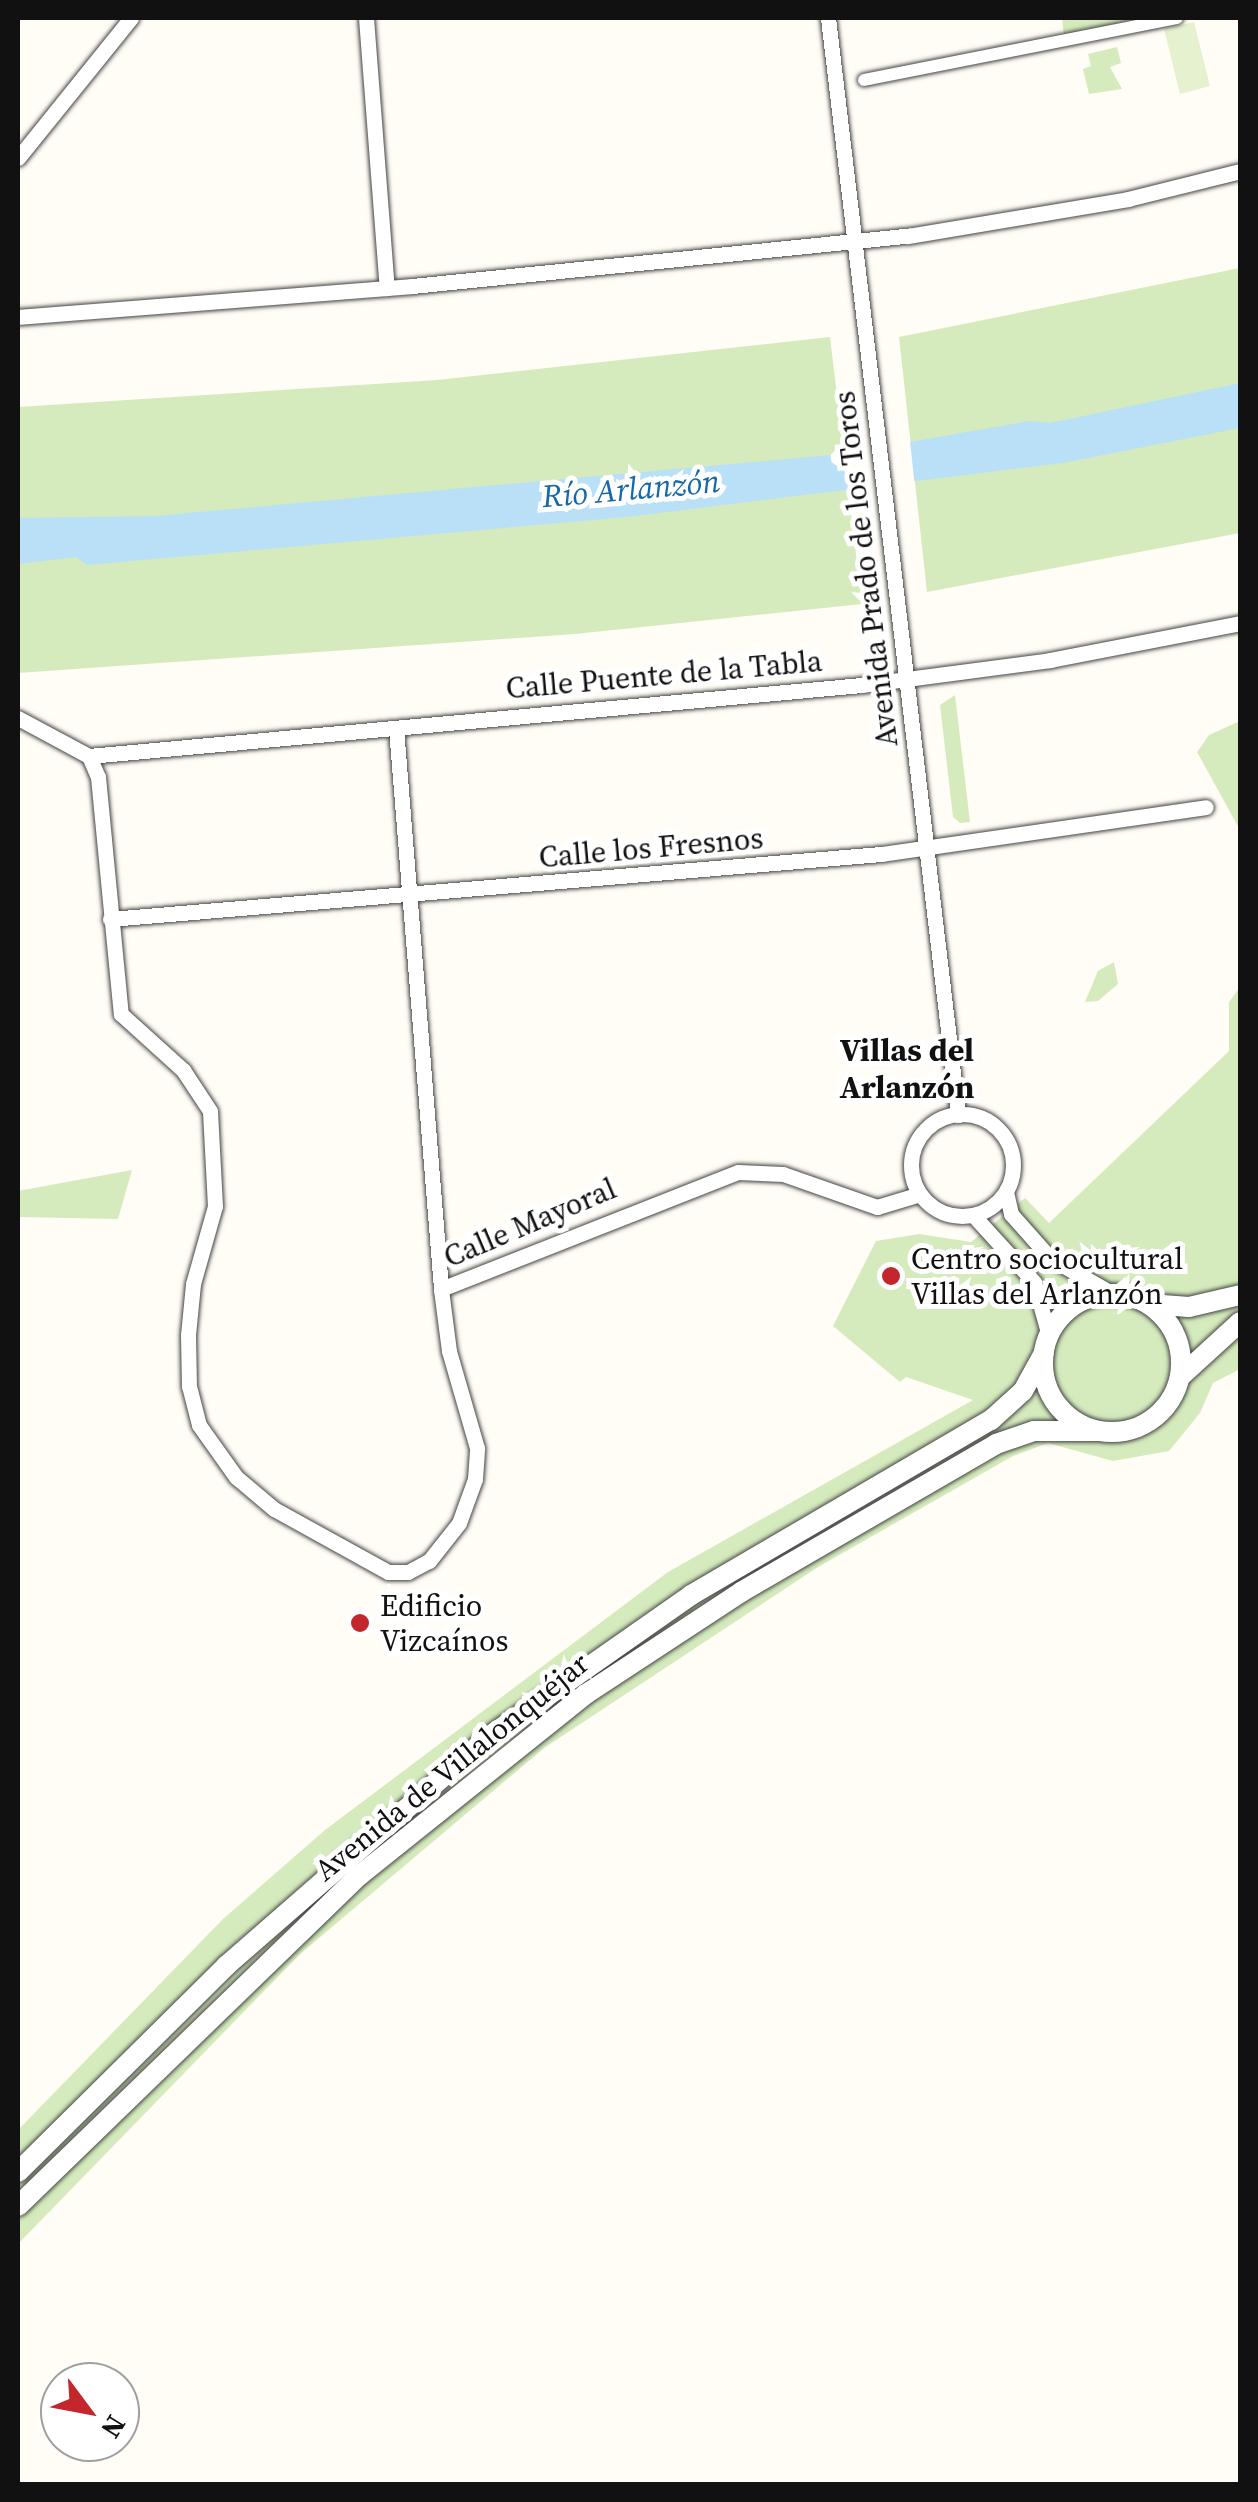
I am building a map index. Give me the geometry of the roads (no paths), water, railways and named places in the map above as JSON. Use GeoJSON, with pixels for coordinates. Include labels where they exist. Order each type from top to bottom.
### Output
{"type":"FeatureCollection","features":[{"type":"Feature","properties":{"kind":"street"},"geometry":{"type":"LineString","coordinates":[[18,158],[131,18]]}},
{"type":"Feature","properties":{"kind":"street"},"geometry":{"type":"LineString","coordinates":[[366,18],[387,288]]}},
{"type":"Feature","properties":{"kind":"street","name":"Avenida Prado de los Toros"},"geometry":{"type":"LineString","coordinates":[[828,18],[958,1115]]}},
{"type":"Feature","properties":{"kind":"street"},"geometry":{"type":"LineString","coordinates":[[864,80],[1176,18]]}},
{"type":"Feature","properties":{"kind":"street"},"geometry":{"type":"LineString","coordinates":[[18,316],[387,288],[975,228],[1240,171]]}},
{"type":"Feature","properties":{"kind":"street","name":"Calle Puente de la Tabla"},"geometry":{"type":"LineString","coordinates":[[89,756],[907,679],[1240,623]]}},
{"type":"Feature","properties":{"kind":"street"},"geometry":{"type":"LineString","coordinates":[[18,718],[89,756]]}},
{"type":"Feature","properties":{"kind":"street"},"geometry":{"type":"LineString","coordinates":[[396,728],[441,1290]]}},
{"type":"Feature","properties":{"kind":"street","name":"Calle Mayoral"},"geometry":{"type":"LineString","coordinates":[[89,756],[98,777],[120,1014],[182,1070],[210,1111],[215,1206],[193,1284],[188,1336],[189,1386],[198,1425],[236,1477],[274,1509],[398,1574],[429,1561],[459,1524],[475,1479],[477,1448],[449,1351],[441,1290],[738,1172],[783,1174],[877,1206],[920,1194]]}},
{"type":"Feature","properties":{"kind":"street","name":"Calle los Fresnos"},"geometry":{"type":"LineString","coordinates":[[110,919],[410,898],[927,849],[1200,807],[1192,789]]}},
{"type":"Feature","properties":{"kind":"street"},"geometry":{"type":"LineString","coordinates":[[1240,1295],[1189,1308],[1149,1304],[1113,1294],[1050,1258],[1011,1214],[1006,1192],[1013,1162],[1002,1133],[976,1116],[958,1115],[932,1124],[914,1149],[920,1194],[944,1212],[973,1215],[1028,1272],[1046,1344],[1044,1374],[1056,1402],[1078,1424],[1098,1431],[1141,1426],[1159,1414],[1180,1377],[1240,1322]]}},
{"type":"Feature","properties":{"kind":"street"},"geometry":{"type":"LineString","coordinates":[[973,1215],[1006,1192]]}},
{"type":"Feature","properties":{"kind":"street"},"geometry":{"type":"LineString","coordinates":[[1046,1344],[1074,1306],[1113,1294]]}},
{"type":"Feature","properties":{"kind":"street"},"geometry":{"type":"LineString","coordinates":[[1149,1304],[1176,1336],[1180,1377]]}},
{"type":"Feature","properties":{"kind":"street","name":"Avenida de Villalonquéjar"},"geometry":{"type":"LineString","coordinates":[[18,2172],[226,1966],[490,1736],[691,1595],[991,1420],[1023,1391],[1046,1344]]}},
{"type":"Feature","properties":{"kind":"street","name":"Avenida de Villalonquéjar"},"geometry":{"type":"LineString","coordinates":[[18,2206],[360,1875],[586,1694],[741,1592],[996,1444],[1034,1432],[1098,1431]]}},
{"type":"Feature","properties":{"kind":"water","name":"Río Arlanzón"},"geometry":{"type":"Polygon","coordinates":[[[1240,383],[1240,428],[1063,463],[627,517],[87,565],[76,557],[18,564],[18,518],[154,516],[841,454],[1030,421],[1050,423],[1240,383]]]}},
{"type":"Feature","properties":{"kind":"place","name":"Centro sociocultural Villas del Arlanzón"},"geometry":{"type":"Point","coordinates":[891,1276]}},
{"type":"Feature","properties":{"kind":"place","name":"Edificio Vizcaínos"},"geometry":{"type":"Point","coordinates":[360,1623]}},
{"type":"Feature","properties":{"kind":"district","name":"Villas del Arlanzón"},"geometry":{"type":"Point","coordinates":[907,1070]}}]}
